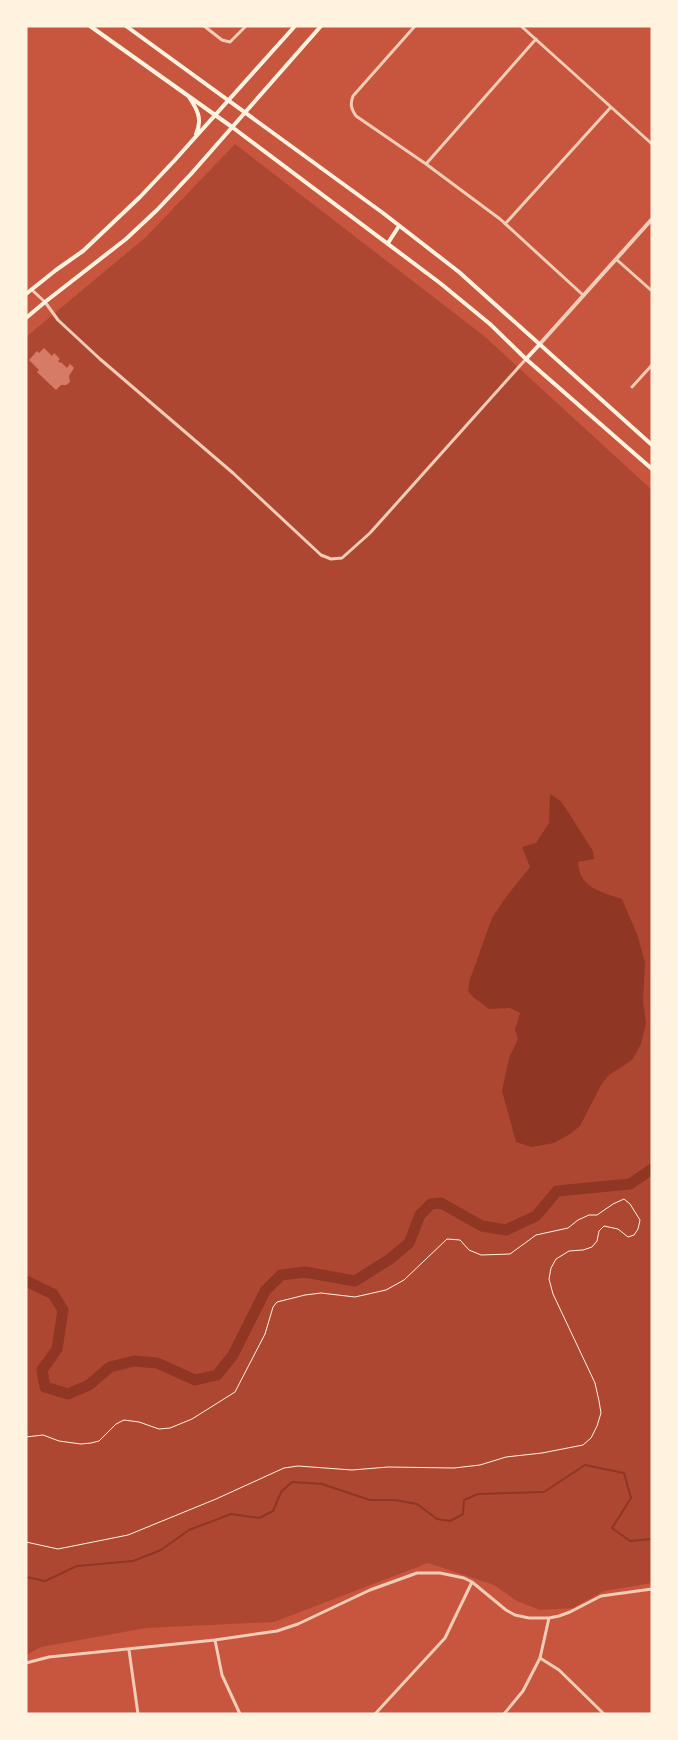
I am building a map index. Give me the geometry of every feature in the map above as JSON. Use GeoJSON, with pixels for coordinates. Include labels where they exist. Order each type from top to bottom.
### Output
{"type":"FeatureCollection","features":[{"type":"Feature","properties":{"kind":"main road"},"geometry":{"type":"LineString","coordinates":[[90,26],[215,114],[388,243],[490,324],[526,359],[652,469]]}},
{"type":"Feature","properties":{"kind":"main road"},"geometry":{"type":"LineString","coordinates":[[126,26],[459,272],[652,445]]}},
{"type":"Feature","properties":{"kind":"main road"},"geometry":{"type":"LineString","coordinates":[[26,294],[83,251],[140,197],[294,26]]}},
{"type":"Feature","properties":{"kind":"main road"},"geometry":{"type":"LineString","coordinates":[[26,318],[138,227],[191,174],[321,26]]}},
{"type":"Feature","properties":{"kind":"main road"},"geometry":{"type":"LineString","coordinates":[[188,95],[200,117],[198,129],[192,141]]}},
{"type":"Feature","properties":{"kind":"main road"},"geometry":{"type":"LineString","coordinates":[[388,243],[399,226]]}},
{"type":"Feature","properties":{"kind":"main road"},"geometry":{"type":"LineString","coordinates":[[526,359],[539,345]]}},
{"type":"Feature","properties":{"kind":"street"},"geometry":{"type":"LineString","coordinates":[[204,26],[228,42],[233,41],[246,26]]}},
{"type":"Feature","properties":{"kind":"street"},"geometry":{"type":"LineString","coordinates":[[414,26],[353,96],[350,106],[356,116],[426,164],[505,224],[583,295]]}},
{"type":"Feature","properties":{"kind":"street"},"geometry":{"type":"LineString","coordinates":[[521,26],[652,144]]}},
{"type":"Feature","properties":{"kind":"street"},"geometry":{"type":"LineString","coordinates":[[426,164],[536,39]]}},
{"type":"Feature","properties":{"kind":"street"},"geometry":{"type":"LineString","coordinates":[[505,224],[611,107]]}},
{"type":"Feature","properties":{"kind":"street"},"geometry":{"type":"LineString","coordinates":[[539,345],[652,219]]}},
{"type":"Feature","properties":{"kind":"street"},"geometry":{"type":"LineString","coordinates":[[616,259],[652,291]]}},
{"type":"Feature","properties":{"kind":"street"},"geometry":{"type":"LineString","coordinates":[[32,290],[58,320],[100,359],[233,473],[321,555],[332,559],[342,558],[375,529],[526,359]]}},
{"type":"Feature","properties":{"kind":"street"},"geometry":{"type":"LineString","coordinates":[[632,387],[652,365]]}},
{"type":"Feature","properties":{"kind":"street"},"geometry":{"type":"LineString","coordinates":[[26,1664],[49,1657],[129,1650],[278,1631],[370,1590],[416,1573],[440,1573],[464,1578],[472,1582],[506,1610],[515,1615],[529,1618],[548,1618],[570,1612],[601,1596],[652,1590]]}},
{"type":"Feature","properties":{"kind":"street"},"geometry":{"type":"LineString","coordinates":[[374,1714],[445,1638],[472,1582]]}},
{"type":"Feature","properties":{"kind":"street"},"geometry":{"type":"LineString","coordinates":[[504,1714],[523,1691],[540,1658],[548,1618]]}},
{"type":"Feature","properties":{"kind":"street"},"geometry":{"type":"LineString","coordinates":[[215,1640],[222,1675],[240,1714]]}},
{"type":"Feature","properties":{"kind":"street"},"geometry":{"type":"LineString","coordinates":[[129,1650],[138,1714]]}},
{"type":"Feature","properties":{"kind":"street"},"geometry":{"type":"LineString","coordinates":[[540,1658],[559,1670],[604,1714]]}},
{"type":"Feature","properties":{"kind":"path"},"geometry":{"type":"LineString","coordinates":[[26,1437],[43,1435],[58,1441],[81,1444],[91,1443],[99,1441],[116,1424],[124,1420],[139,1422],[159,1429],[170,1428],[192,1419],[235,1392],[265,1334],[273,1307],[277,1302],[320,1293],[355,1297],[386,1290],[404,1280],[447,1239],[460,1240],[469,1250],[481,1255],[510,1254],[536,1235],[568,1228],[578,1220],[597,1215],[624,1199],[630,1204],[640,1220],[634,1235],[628,1237],[618,1229],[604,1226],[599,1231],[597,1241],[592,1246],[583,1250],[569,1251],[556,1259],[551,1268],[552,1294],[589,1367],[599,1401],[601,1413],[597,1426],[592,1438],[583,1445],[542,1454],[506,1457],[480,1465],[454,1468],[388,1467],[352,1470],[298,1466],[284,1468],[216,1499],[128,1535],[58,1549],[26,1542]]}},
{"type":"Feature","properties":{"kind":"shaded area"},"geometry":{"type":"Polygon","coordinates":[[[235,144],[484,336],[652,490],[652,1583],[604,1591],[573,1608],[540,1610],[517,1601],[494,1585],[428,1563],[274,1622],[146,1628],[41,1647],[26,1655],[26,337],[146,237],[235,144]]]}},
{"type":"Feature","properties":{"kind":"shaded area"},"geometry":{"type":"Polygon","coordinates":[[[550,794],[561,801],[593,851],[594,859],[578,862],[582,878],[593,888],[622,899],[637,934],[645,962],[643,1001],[646,1023],[641,1044],[632,1060],[609,1075],[601,1085],[580,1126],[554,1143],[532,1147],[516,1142],[502,1091],[509,1058],[518,1039],[515,1030],[520,1013],[510,1008],[489,1009],[468,991],[469,982],[492,918],[530,867],[522,847],[536,843],[549,823],[550,794]]]}},
{"type":"Feature","properties":{"kind":"building"},"geometry":{"type":"Polygon","coordinates":[[[44,348],[52,356],[54,353],[60,359],[58,361],[67,368],[70,364],[74,368],[69,376],[70,382],[66,385],[61,385],[56,390],[37,372],[39,370],[29,360],[37,351],[39,353],[44,348]]]}},
{"type":"Feature","properties":{"kind":"waterway"},"geometry":{"type":"LineString","coordinates":[[26,1281],[53,1294],[63,1310],[57,1349],[42,1370],[45,1387],[68,1394],[89,1385],[110,1367],[134,1361],[157,1363],[195,1380],[217,1375],[233,1355],[265,1291],[281,1275],[305,1272],[355,1281],[390,1259],[409,1243],[420,1215],[431,1204],[441,1203],[482,1226],[506,1230],[536,1216],[557,1191],[630,1184],[652,1169]]}},
{"type":"Feature","properties":{"kind":"waterway"},"geometry":{"type":"LineString","coordinates":[[26,1577],[45,1581],[77,1566],[133,1561],[161,1550],[189,1530],[231,1514],[259,1518],[273,1511],[281,1492],[292,1482],[322,1484],[370,1500],[395,1500],[417,1504],[437,1519],[450,1521],[463,1514],[464,1500],[478,1494],[544,1492],[585,1465],[624,1473],[631,1498],[612,1528],[630,1541],[652,1539]]}}]}
